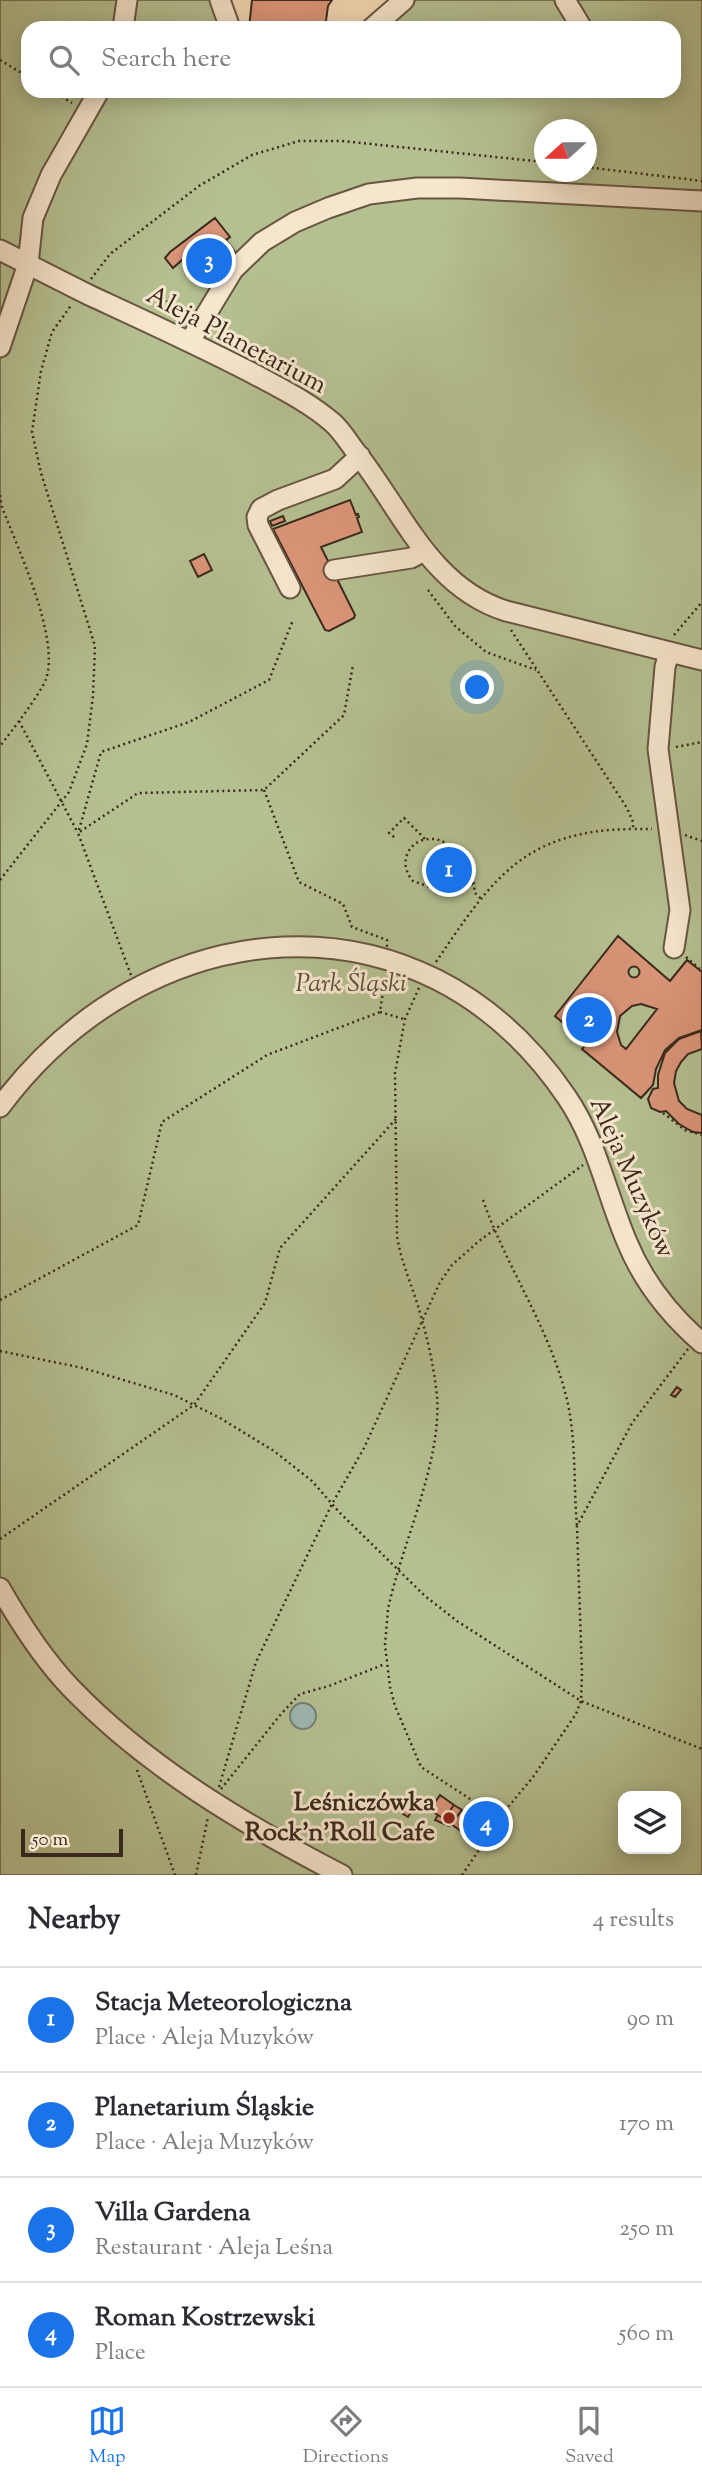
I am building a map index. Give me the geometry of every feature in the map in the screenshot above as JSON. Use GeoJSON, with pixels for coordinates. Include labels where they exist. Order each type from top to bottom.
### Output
{"type":"FeatureCollection","features":[{"type":"Feature","properties":{"kind":"street"},"geometry":{"type":"LineString","coordinates":[[124,21],[127,0]]}},
{"type":"Feature","properties":{"kind":"street"},"geometry":{"type":"LineString","coordinates":[[220,0],[228,21]]}},
{"type":"Feature","properties":{"kind":"street"},"geometry":{"type":"LineString","coordinates":[[380,21],[404,0]]}},
{"type":"Feature","properties":{"kind":"street"},"geometry":{"type":"LineString","coordinates":[[565,0],[578,21]]}},
{"type":"Feature","properties":{"kind":"street"},"geometry":{"type":"LineString","coordinates":[[0,347],[29,264],[33,218],[51,175],[95,98]]}},
{"type":"Feature","properties":{"kind":"street"},"geometry":{"type":"LineString","coordinates":[[190,341],[229,276],[246,255],[295,222],[358,197],[393,190],[450,188],[702,201]]}},
{"type":"Feature","properties":{"kind":"street","name":"Aleja Planetarium"},"geometry":{"type":"LineString","coordinates":[[0,250],[82,292],[190,341],[301,400],[334,424],[360,456],[437,568],[487,606],[702,660]]}},
{"type":"Feature","properties":{"kind":"street"},"geometry":{"type":"LineString","coordinates":[[290,589],[258,525],[261,509],[335,479],[360,456]]}},
{"type":"Feature","properties":{"kind":"street"},"geometry":{"type":"LineString","coordinates":[[334,570],[411,558],[424,551]]}},
{"type":"Feature","properties":{"kind":"street"},"geometry":{"type":"LineString","coordinates":[[669,652],[658,749],[680,910],[674,948]]}},
{"type":"Feature","properties":{"kind":"street","name":"Aleja Muzyków"},"geometry":{"type":"LineString","coordinates":[[0,1107],[25,1076],[71,1031],[136,988],[192,964],[259,947],[301,946],[387,960],[427,974],[480,1006],[515,1033],[541,1063],[568,1098],[597,1154],[637,1264],[667,1307],[700,1338]]}},
{"type":"Feature","properties":{"kind":"street"},"geometry":{"type":"LineString","coordinates":[[0,1588],[37,1646],[71,1687],[134,1744],[213,1802],[342,1875]]}},
{"type":"Feature","properties":{"kind":"path"},"geometry":{"type":"LineString","coordinates":[[0,60],[21,73]]}},
{"type":"Feature","properties":{"kind":"path"},"geometry":{"type":"LineString","coordinates":[[64,98],[87,112]]}},
{"type":"Feature","properties":{"kind":"path"},"geometry":{"type":"LineString","coordinates":[[0,880],[69,792],[87,744],[93,696],[95,646],[41,473],[32,432],[41,370],[52,332],[110,254],[199,186],[253,155],[299,141],[342,141],[534,161]]}},
{"type":"Feature","properties":{"kind":"path"},"geometry":{"type":"LineString","coordinates":[[597,168],[702,181]]}},
{"type":"Feature","properties":{"kind":"path"},"geometry":{"type":"LineString","coordinates":[[145,321],[176,295],[176,291]]}},
{"type":"Feature","properties":{"kind":"path"},"geometry":{"type":"LineString","coordinates":[[0,495],[2,508],[36,597],[48,638],[50,661],[46,681],[0,746]]}},
{"type":"Feature","properties":{"kind":"path"},"geometry":{"type":"LineString","coordinates":[[428,590],[455,626],[486,652],[536,670]]}},
{"type":"Feature","properties":{"kind":"path"},"geometry":{"type":"LineString","coordinates":[[669,652],[674,636],[702,602]]}},
{"type":"Feature","properties":{"kind":"path"},"geometry":{"type":"LineString","coordinates":[[506,611],[506,622],[627,808],[633,829]]}},
{"type":"Feature","properties":{"kind":"path"},"geometry":{"type":"LineString","coordinates":[[78,832],[101,752],[189,722],[269,680],[293,620]]}},
{"type":"Feature","properties":{"kind":"path"},"geometry":{"type":"LineString","coordinates":[[78,832],[138,793],[264,790],[344,716],[353,665]]}},
{"type":"Feature","properties":{"kind":"path"},"geometry":{"type":"LineString","coordinates":[[18,720],[78,832],[136,988]]}},
{"type":"Feature","properties":{"kind":"path"},"geometry":{"type":"LineString","coordinates":[[658,749],[702,742]]}},
{"type":"Feature","properties":{"kind":"path"},"geometry":{"type":"LineString","coordinates":[[264,790],[299,882],[343,904],[352,927],[387,940],[380,1012]]}},
{"type":"Feature","properties":{"kind":"path"},"geometry":{"type":"LineString","coordinates":[[394,837],[389,833],[404,818],[426,840]]}},
{"type":"Feature","properties":{"kind":"path"},"geometry":{"type":"LineString","coordinates":[[501,1819],[421,1767],[395,1706],[386,1664],[385,1628],[398,1569],[437,1430],[437,1396],[431,1356],[397,1236],[395,1073],[405,1019],[427,974],[480,898],[512,866],[552,843],[588,831],[670,831],[702,841]]}},
{"type":"Feature","properties":{"kind":"path"},"geometry":{"type":"LineString","coordinates":[[473,884],[430,887],[413,881],[405,867],[409,849],[416,842],[441,841],[471,863],[475,893],[480,898]]}},
{"type":"Feature","properties":{"kind":"path"},"geometry":{"type":"LineString","coordinates":[[674,948],[702,971]]}},
{"type":"Feature","properties":{"kind":"path"},"geometry":{"type":"LineString","coordinates":[[0,1300],[138,1225],[162,1122],[267,1055],[380,1012],[405,1019]]}},
{"type":"Feature","properties":{"kind":"path"},"geometry":{"type":"LineString","coordinates":[[663,1112],[685,1130],[702,1135]]}},
{"type":"Feature","properties":{"kind":"path"},"geometry":{"type":"LineString","coordinates":[[0,1539],[194,1405],[265,1303],[280,1248],[396,1119]]}},
{"type":"Feature","properties":{"kind":"path"},"geometry":{"type":"LineString","coordinates":[[386,1664],[300,1694],[217,1794],[256,1662],[332,1504],[364,1448],[445,1274],[463,1255],[597,1154]]}},
{"type":"Feature","properties":{"kind":"path"},"geometry":{"type":"LineString","coordinates":[[462,1875],[558,1741],[576,1714],[581,1701],[577,1526],[565,1391],[552,1349],[494,1231],[483,1200]]}},
{"type":"Feature","properties":{"kind":"path"},"geometry":{"type":"LineString","coordinates":[[577,1526],[632,1423],[700,1338]]}},
{"type":"Feature","properties":{"kind":"path"},"geometry":{"type":"LineString","coordinates":[[0,1351],[83,1368],[174,1395],[194,1405],[274,1451],[312,1481],[332,1504],[440,1609],[581,1701],[702,1749]]}},
{"type":"Feature","properties":{"kind":"path"},"geometry":{"type":"LineString","coordinates":[[134,1744],[131,1753],[175,1875]]}},
{"type":"Feature","properties":{"kind":"path"},"geometry":{"type":"LineString","coordinates":[[196,1875],[213,1802]]}},
{"type":"Feature","properties":{"kind":"green space","name":"Park Śląski"},"geometry":{"type":"Polygon","coordinates":[[[0,0],[210,0],[218,21],[21,21],[21,98],[681,98],[681,21],[393,21],[416,0],[702,0],[702,1875],[0,1875],[0,0]]]}},
{"type":"Feature","properties":{"kind":"water"},"geometry":{"type":"Polygon","coordinates":[[[303,1703],[312,1707],[316,1716],[312,1725],[303,1729],[294,1725],[290,1716],[294,1707],[303,1703]]]}},
{"type":"Feature","properties":{"kind":"building"},"geometry":{"type":"Polygon","coordinates":[[[252,0],[332,0],[328,6],[326,21],[250,21],[252,0]]]}},
{"type":"Feature","properties":{"kind":"building"},"geometry":{"type":"Polygon","coordinates":[[[215,218],[230,237],[226,240],[235,252],[207,274],[190,253],[173,268],[165,258],[170,252],[215,218]]]}},
{"type":"Feature","properties":{"kind":"building"},"geometry":{"type":"Polygon","coordinates":[[[350,500],[356,515],[358,514],[362,532],[321,547],[355,615],[329,631],[325,630],[273,529],[350,500]]]}},
{"type":"Feature","properties":{"kind":"building"},"geometry":{"type":"Polygon","coordinates":[[[283,516],[285,521],[272,526],[270,521],[283,516]]]}},
{"type":"Feature","properties":{"kind":"building"},"geometry":{"type":"Polygon","coordinates":[[[204,554],[212,570],[198,577],[190,561],[204,554]]]}},
{"type":"Feature","properties":{"kind":"building"},"geometry":{"type":"Polygon","coordinates":[[[449,859],[466,863],[459,869],[456,878],[448,881],[439,871],[441,864],[449,859]]]}},
{"type":"Feature","properties":{"kind":"building"},"geometry":{"type":"Polygon","coordinates":[[[618,936],[670,981],[687,960],[702,972],[702,1030],[679,1038],[665,1050],[656,1069],[653,1085],[641,1098],[582,1049],[587,1043],[555,1016],[618,936]],[[641,1004],[632,1006],[620,1016],[617,1032],[621,1045],[626,1049],[657,1009],[641,1004]]]}},
{"type":"Feature","properties":{"kind":"building"},"geometry":{"type":"Polygon","coordinates":[[[634,966],[640,972],[634,978],[628,972],[634,966]]]}},
{"type":"Feature","properties":{"kind":"building"},"geometry":{"type":"Polygon","coordinates":[[[701,1031],[702,1049],[688,1054],[681,1062],[674,1083],[679,1101],[687,1109],[702,1115],[702,1133],[693,1132],[679,1124],[666,1111],[660,1112],[651,1108],[648,1099],[653,1089],[658,1088],[658,1075],[665,1053],[679,1039],[701,1031]]]}},
{"type":"Feature","properties":{"kind":"building"},"geometry":{"type":"Polygon","coordinates":[[[677,1387],[681,1390],[675,1397],[671,1395],[677,1387]]]}},
{"type":"Feature","properties":{"kind":"building"},"geometry":{"type":"Polygon","coordinates":[[[440,1795],[454,1805],[444,1819],[430,1810],[440,1795]]]}},
{"type":"Feature","properties":{"kind":"building"},"geometry":{"type":"Polygon","coordinates":[[[409,1804],[414,1807],[408,1817],[403,1814],[409,1804]]]}},
{"type":"Feature","properties":{"kind":"building"},"geometry":{"type":"Polygon","coordinates":[[[454,1805],[462,1810],[451,1824],[444,1819],[454,1805]]]}},
{"type":"Feature","properties":{"kind":"building"},"geometry":{"type":"Polygon","coordinates":[[[462,1810],[474,1819],[464,1833],[451,1824],[462,1810]]]}},
{"type":"Feature","properties":{"kind":"building"},"geometry":{"type":"Polygon","coordinates":[[[438,1815],[451,1824],[449,1826],[435,1820],[438,1815]]]}},
{"type":"Feature","properties":{"kind":"building"},"geometry":{"type":"Polygon","coordinates":[[[474,1819],[482,1824],[472,1839],[464,1833],[474,1819]]]}},
{"type":"Feature","properties":{"kind":"place","name":"Villa Gardena"},"geometry":{"type":"Point","coordinates":[209,261]}},
{"type":"Feature","properties":{"kind":"place","name":"Stacja Meteorologiczna"},"geometry":{"type":"Point","coordinates":[449,870]}},
{"type":"Feature","properties":{"kind":"place","name":"Planetarium Śląskie"},"geometry":{"type":"Point","coordinates":[589,1020]}},
{"type":"Feature","properties":{"kind":"place","name":"Leśniczówka Rock'n'Roll Cafe"},"geometry":{"type":"Point","coordinates":[449,1818]}},
{"type":"Feature","properties":{"kind":"place","name":"Roman Kostrzewski"},"geometry":{"type":"Point","coordinates":[486,1824]}}]}
